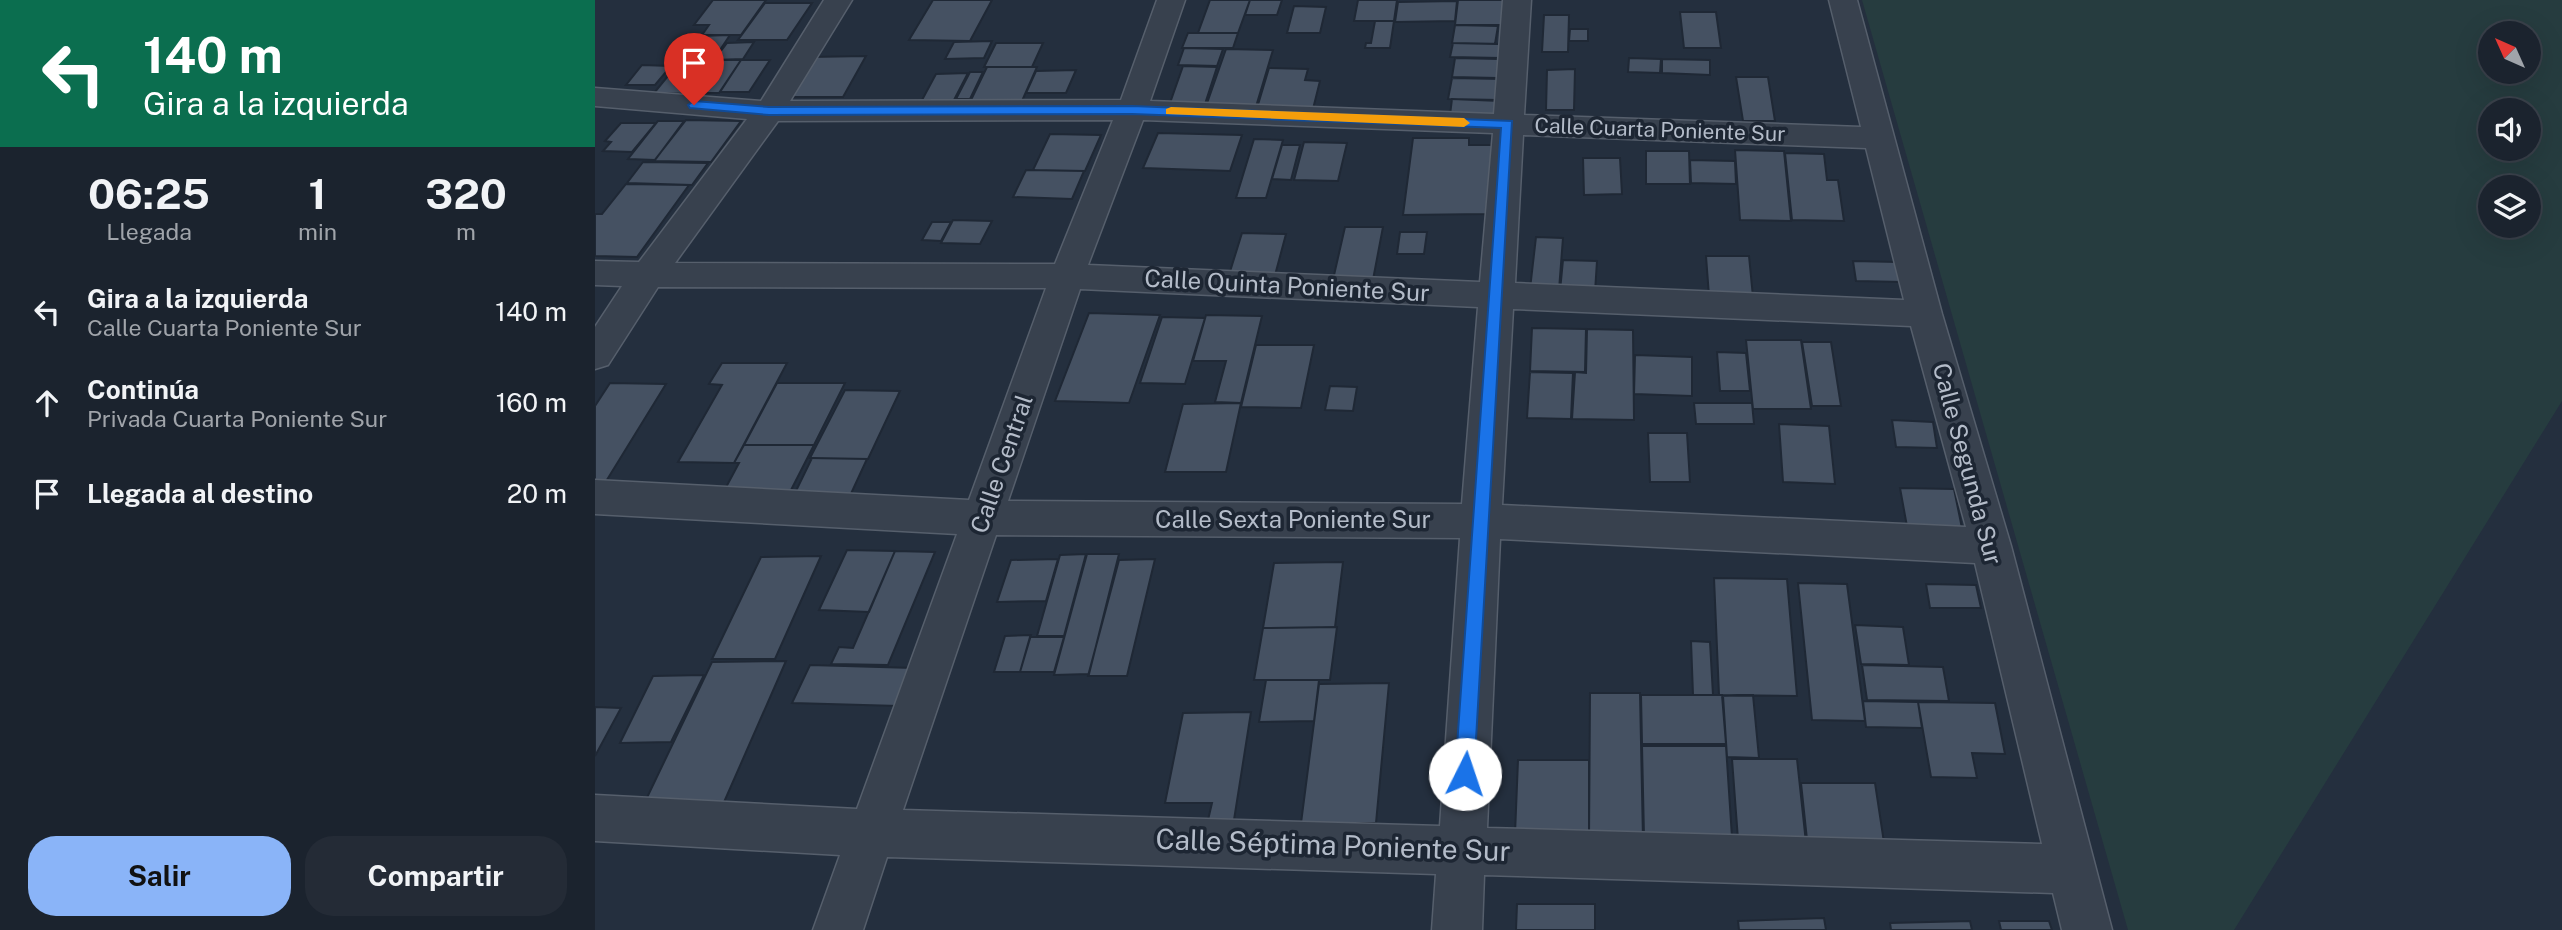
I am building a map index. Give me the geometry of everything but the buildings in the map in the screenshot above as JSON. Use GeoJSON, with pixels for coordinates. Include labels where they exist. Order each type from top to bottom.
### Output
{"type":"FeatureCollection","features":[{"type":"Feature","properties":{"kind":"street"},"geometry":{"type":"LineString","coordinates":[[595,355],[648,275],[769,111],[838,0]]}},
{"type":"Feature","properties":{"kind":"street","name":"Calle Central"},"geometry":{"type":"LineString","coordinates":[[838,930],[1067,276],[1132,110],[1171,0]]}},
{"type":"Feature","properties":{"kind":"street"},"geometry":{"type":"LineString","coordinates":[[1457,930],[1481,521],[1517,0]]}},
{"type":"Feature","properties":{"kind":"street","name":"Calle Segunda Sur"},"geometry":{"type":"LineString","coordinates":[[1843,0],[1925,314],[1991,546],[2087,930]]}},
{"type":"Feature","properties":{"kind":"street","name":"Calle Cuarta Poniente Sur"},"geometry":{"type":"LineString","coordinates":[[595,97],[769,111],[1132,110],[1879,138]]}},
{"type":"Feature","properties":{"kind":"street","name":"Calle Quinta Poniente Sur"},"geometry":{"type":"LineString","coordinates":[[595,273],[1067,276],[1925,314]]}},
{"type":"Feature","properties":{"kind":"street","name":"Calle Sexta Poniente Sur"},"geometry":{"type":"LineString","coordinates":[[595,497],[984,519],[1481,521],[1991,546]]}},
{"type":"Feature","properties":{"kind":"street","name":"Calle Séptima Poniente Sur"},"geometry":{"type":"LineString","coordinates":[[595,818],[872,833],[1460,848],[2071,869]]}},
{"type":"Feature","properties":{"kind":"green space"},"geometry":{"type":"Polygon","coordinates":[[[1862,0],[2562,0],[2562,401],[2234,930],[2128,930],[1862,0]]]}},
{"type":"Feature","properties":{"kind":"slow traffic"},"geometry":{"type":"LineString","coordinates":[[1171,111],[1464,123]]}},
{"type":"Feature","properties":{"kind":"route"},"geometry":{"type":"LineString","coordinates":[[694,105],[769,111],[1132,110],[1508,124],[1465,774]]}}]}
